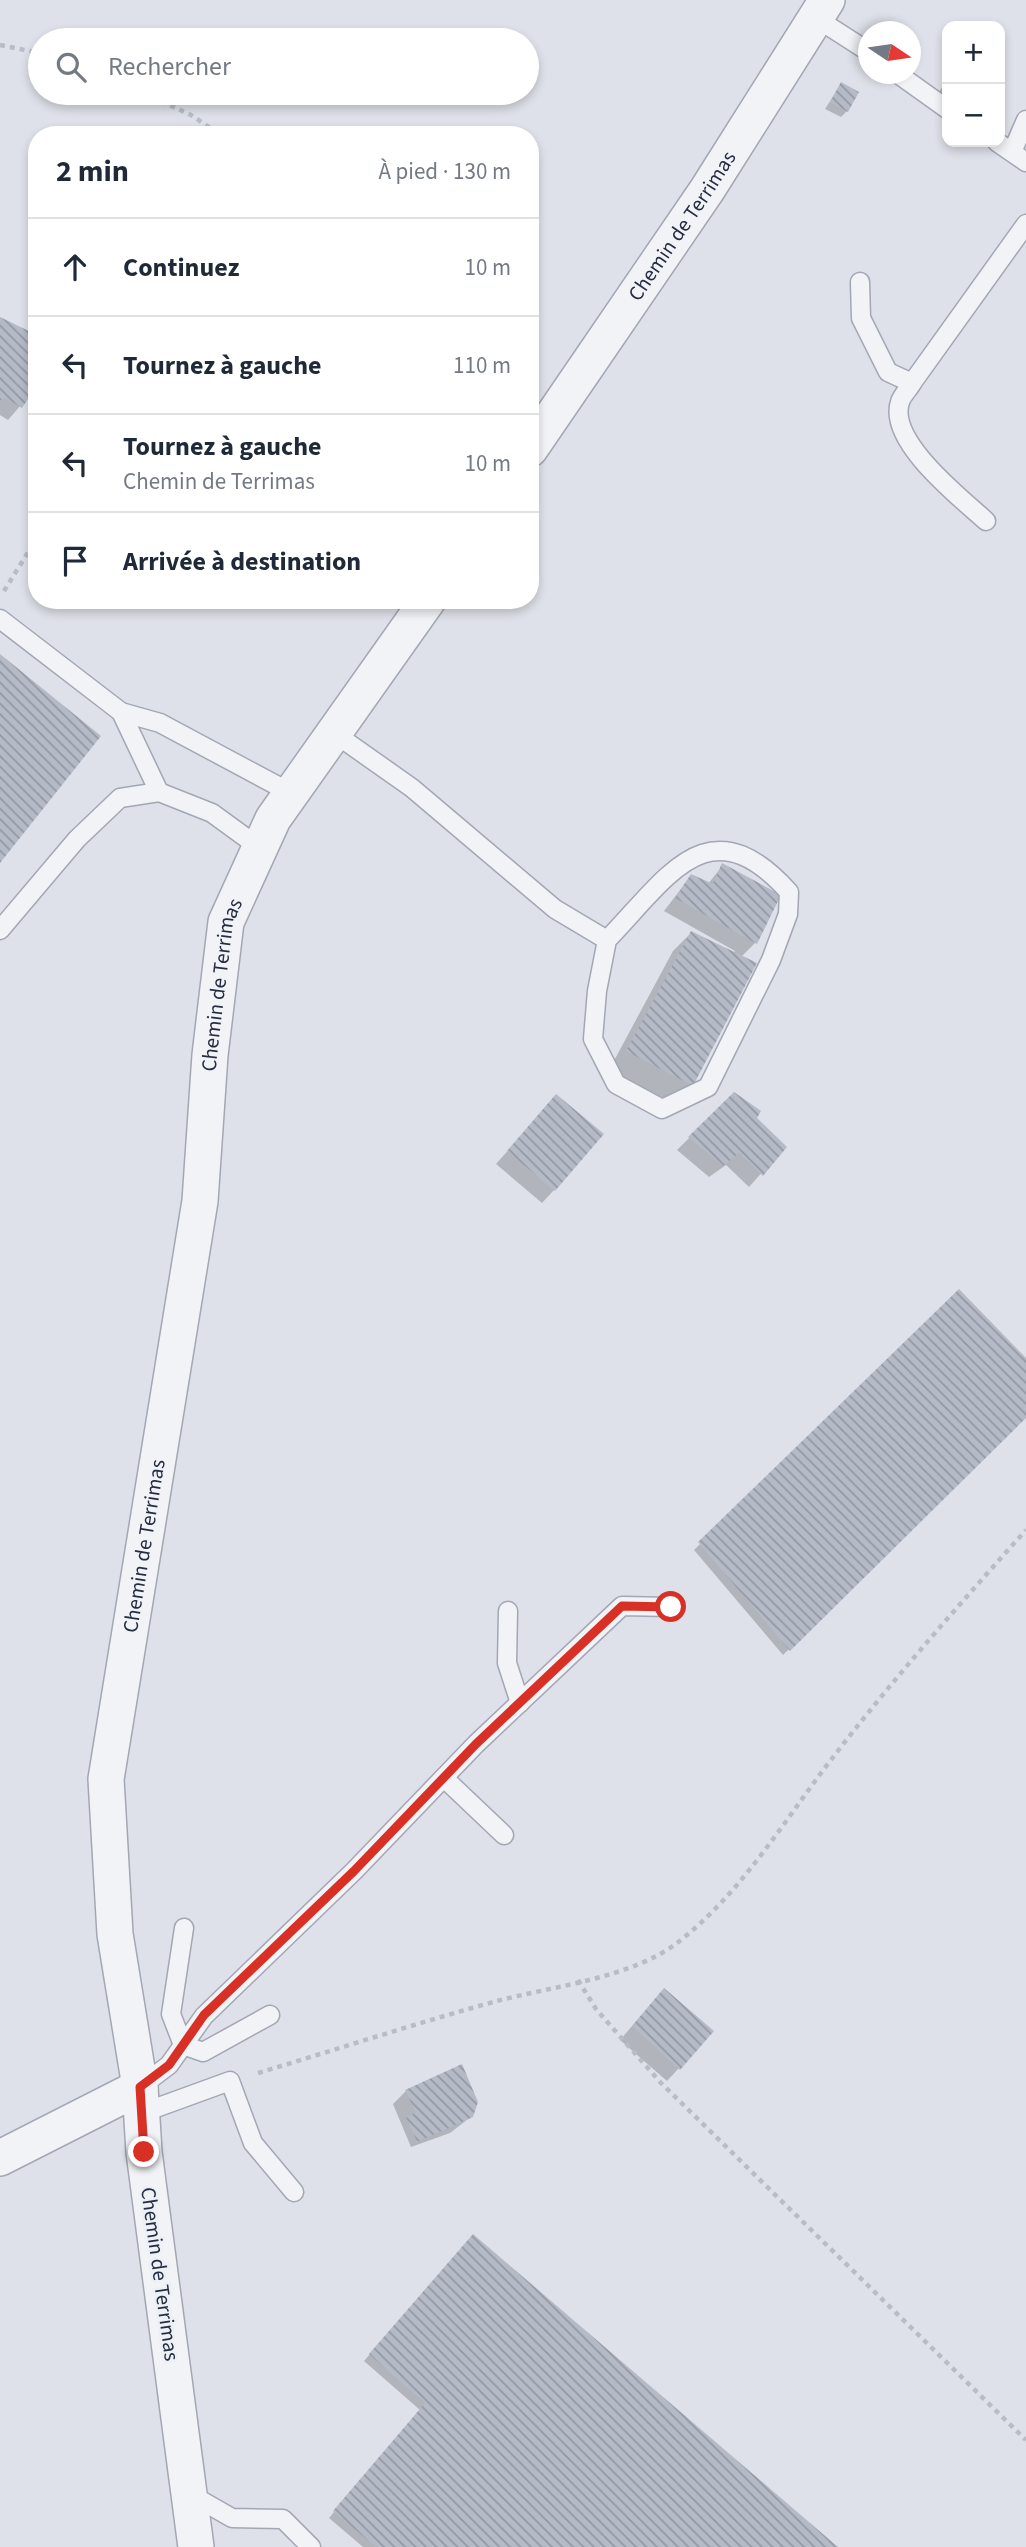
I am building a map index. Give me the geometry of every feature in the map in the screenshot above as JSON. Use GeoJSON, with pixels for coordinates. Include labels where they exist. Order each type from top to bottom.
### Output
{"type":"FeatureCollection","features":[{"type":"Feature","properties":{"kind":"street","name":"Chemin de Terrimas"},"geometry":{"type":"LineString","coordinates":[[539,436],[707,190],[822,9]]}},
{"type":"Feature","properties":{"kind":"street","name":"Chemin de Terrimas"},"geometry":{"type":"LineString","coordinates":[[196,2547],[144,2152],[141,2100],[115,1934],[106,1779],[200,1201],[210,1055],[226,922],[272,819],[422,609]]}},
{"type":"Feature","properties":{"kind":"street"},"geometry":{"type":"LineString","coordinates":[[0,2158],[141,2100]]}},
{"type":"Feature","properties":{"kind":"lane"},"geometry":{"type":"LineString","coordinates":[[822,9],[858,42]]}},
{"type":"Feature","properties":{"kind":"lane"},"geometry":{"type":"LineString","coordinates":[[912,84],[942,105]]}},
{"type":"Feature","properties":{"kind":"lane"},"geometry":{"type":"LineString","coordinates":[[1012,152],[1026,120]]}},
{"type":"Feature","properties":{"kind":"lane"},"geometry":{"type":"LineString","coordinates":[[986,521],[942,481],[910,445],[900,421],[900,402],[1026,224]]}},
{"type":"Feature","properties":{"kind":"lane"},"geometry":{"type":"LineString","coordinates":[[860,282],[861,318],[888,372],[912,383]]}},
{"type":"Feature","properties":{"kind":"lane"},"geometry":{"type":"LineString","coordinates":[[0,619],[121,712],[160,723],[291,793]]}},
{"type":"Feature","properties":{"kind":"lane"},"geometry":{"type":"LineString","coordinates":[[121,712],[159,792]]}},
{"type":"Feature","properties":{"kind":"lane"},"geometry":{"type":"LineString","coordinates":[[334,733],[412,789],[555,909],[607,940]]}},
{"type":"Feature","properties":{"kind":"lane"},"geometry":{"type":"LineString","coordinates":[[0,930],[77,839],[120,799],[159,792],[212,813],[260,848]]}},
{"type":"Feature","properties":{"kind":"lane"},"geometry":{"type":"LineString","coordinates":[[730,849],[766,867],[789,892],[788,914],[771,960],[708,1087],[662,1109],[616,1084],[593,1039],[597,991],[607,940],[693,855],[730,849]]}},
{"type":"Feature","properties":{"kind":"lane"},"geometry":{"type":"LineString","coordinates":[[141,2100],[204,2015],[354,1871],[444,1777],[622,1606],[671,1607]]}},
{"type":"Feature","properties":{"kind":"lane"},"geometry":{"type":"LineString","coordinates":[[508,1611],[507,1663],[520,1703]]}},
{"type":"Feature","properties":{"kind":"lane"},"geometry":{"type":"LineString","coordinates":[[444,1777],[504,1835]]}},
{"type":"Feature","properties":{"kind":"lane"},"geometry":{"type":"LineString","coordinates":[[184,1928],[171,2014],[183,2045],[203,2052],[270,2015]]}},
{"type":"Feature","properties":{"kind":"lane"},"geometry":{"type":"LineString","coordinates":[[141,2100],[230,2081],[253,2143],[294,2192]]}},
{"type":"Feature","properties":{"kind":"lane"},"geometry":{"type":"LineString","coordinates":[[190,2494],[232,2518],[283,2519],[311,2547]]}},
{"type":"Feature","properties":{"kind":"path"},"geometry":{"type":"LineString","coordinates":[[0,45],[28,51]]}},
{"type":"Feature","properties":{"kind":"path"},"geometry":{"type":"LineString","coordinates":[[169,105],[208,126]]}},
{"type":"Feature","properties":{"kind":"path"},"geometry":{"type":"LineString","coordinates":[[0,598],[28,553]]}},
{"type":"Feature","properties":{"kind":"path"},"geometry":{"type":"LineString","coordinates":[[230,2081],[494,2002],[628,1970],[677,1943],[730,1892],[781,1831],[824,1769],[915,1657],[1026,1530]]}},
{"type":"Feature","properties":{"kind":"path"},"geometry":{"type":"LineString","coordinates":[[578,1980],[596,2009],[660,2083],[1026,2440]]}},
{"type":"Feature","properties":{"kind":"building"},"geometry":{"type":"Polygon","coordinates":[[[841,82],[859,92],[848,112],[830,102],[841,82]]]}},
{"type":"Feature","properties":{"kind":"building"},"geometry":{"type":"Polygon","coordinates":[[[0,317],[28,331],[28,399],[22,408],[5,398],[0,400],[0,317]]]}},
{"type":"Feature","properties":{"kind":"building"},"geometry":{"type":"Polygon","coordinates":[[[0,654],[101,736],[0,863],[0,654]]]}},
{"type":"Feature","properties":{"kind":"building"},"geometry":{"type":"Polygon","coordinates":[[[722,863],[781,895],[757,944],[675,898],[691,874],[713,884],[722,863]]]}},
{"type":"Feature","properties":{"kind":"building"},"geometry":{"type":"Polygon","coordinates":[[[691,931],[757,963],[693,1086],[626,1051],[691,931]]]}},
{"type":"Feature","properties":{"kind":"building"},"geometry":{"type":"Polygon","coordinates":[[[734,1092],[761,1111],[757,1118],[787,1147],[763,1176],[739,1153],[723,1166],[688,1137],[734,1092]]]}},
{"type":"Feature","properties":{"kind":"building"},"geometry":{"type":"Polygon","coordinates":[[[556,1094],[604,1134],[555,1191],[507,1151],[556,1094]]]}},
{"type":"Feature","properties":{"kind":"building"},"geometry":{"type":"Polygon","coordinates":[[[959,1289],[1026,1358],[1026,1418],[790,1651],[698,1542],[959,1289]]]}},
{"type":"Feature","properties":{"kind":"building"},"geometry":{"type":"Polygon","coordinates":[[[664,1988],[714,2031],[680,2070],[632,2026],[664,1988]]]}},
{"type":"Feature","properties":{"kind":"building"},"geometry":{"type":"Polygon","coordinates":[[[462,2064],[478,2102],[473,2117],[417,2142],[406,2117],[416,2113],[405,2090],[462,2064]]]}},
{"type":"Feature","properties":{"kind":"building"},"geometry":{"type":"Polygon","coordinates":[[[473,2234],[838,2547],[376,2547],[333,2511],[425,2403],[369,2354],[473,2234]]]}},
{"type":"Feature","properties":{"kind":"route"},"geometry":{"type":"LineString","coordinates":[[144,2152],[140,2087],[169,2065],[204,2015],[354,1871],[476,1744],[622,1606],[671,1607]]}}]}
